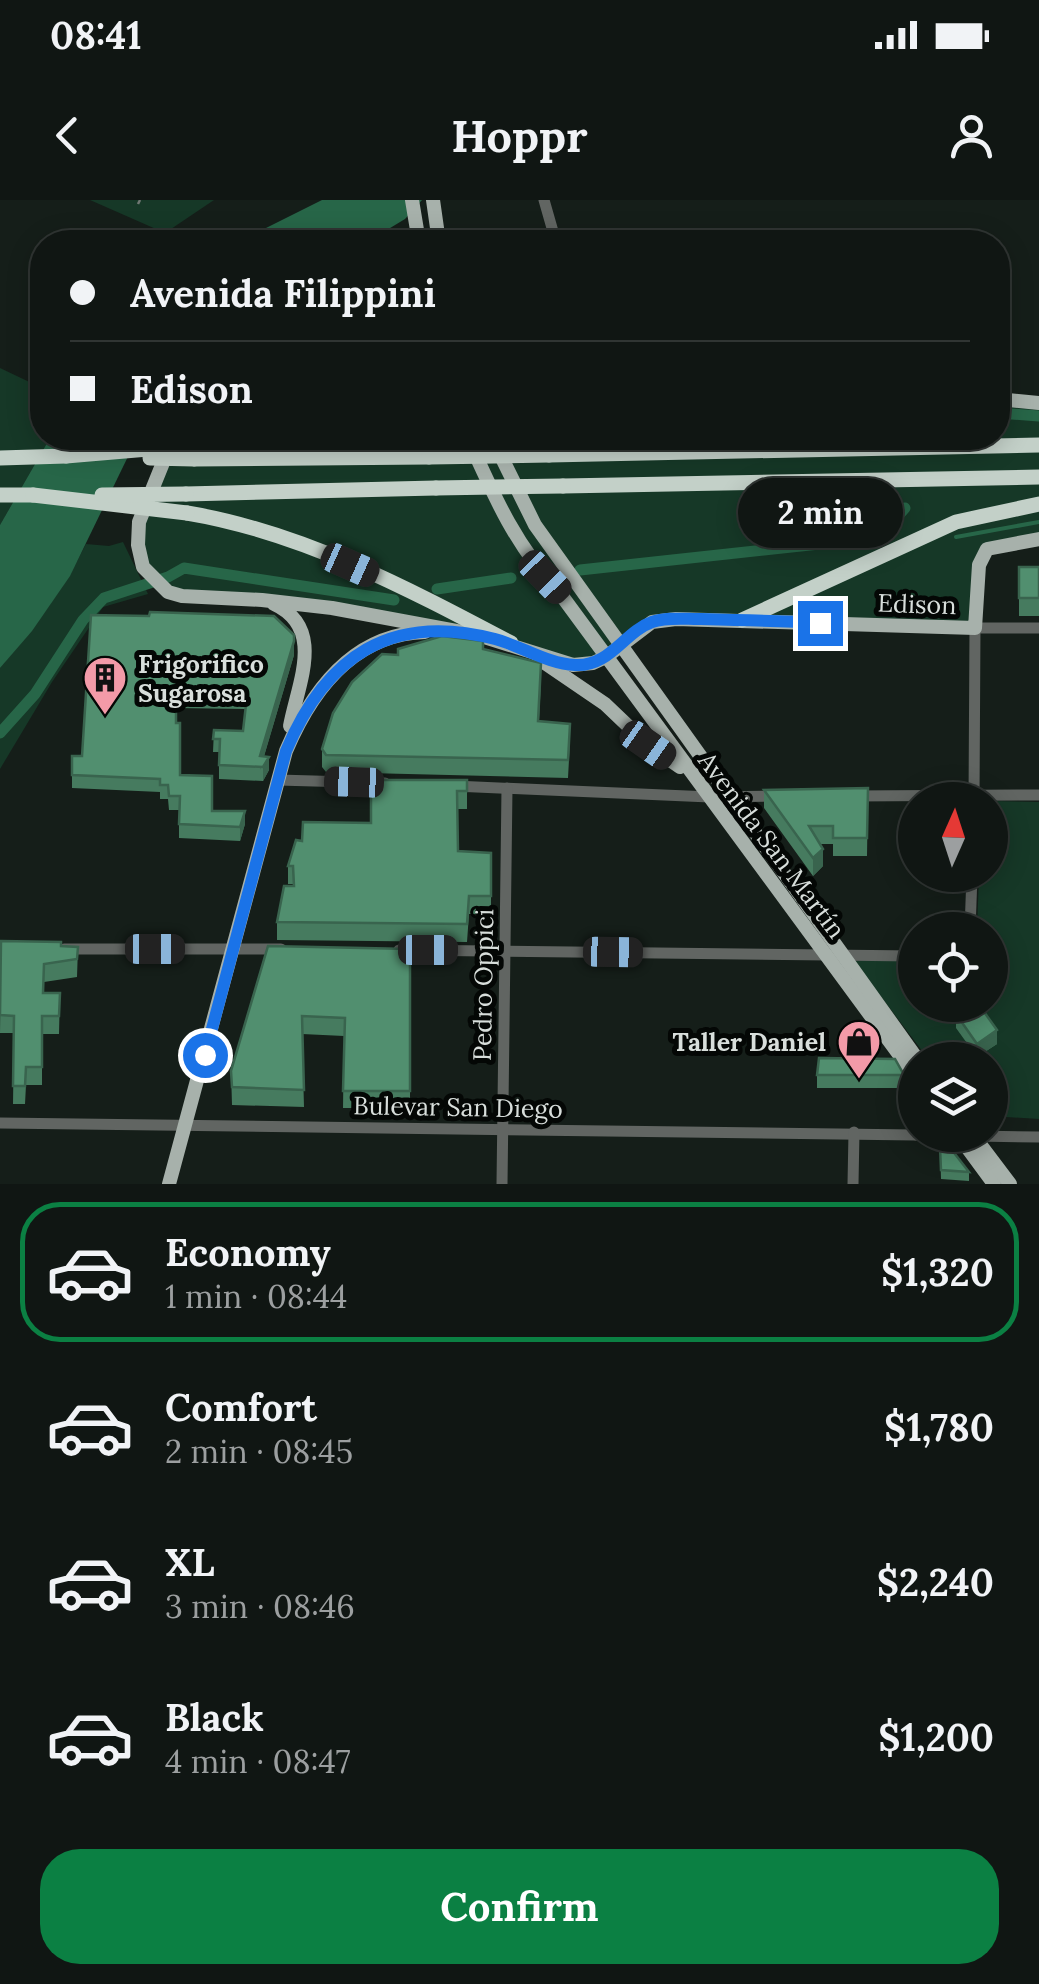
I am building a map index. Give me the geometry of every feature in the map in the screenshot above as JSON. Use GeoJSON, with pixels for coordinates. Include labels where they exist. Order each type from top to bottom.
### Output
{"type":"FeatureCollection","features":[{"type":"Feature","properties":{"kind":"highway"},"geometry":{"type":"LineString","coordinates":[[1010,442],[1039,443]]}},
{"type":"Feature","properties":{"kind":"highway"},"geometry":{"type":"LineString","coordinates":[[194,452],[200,450]]}},
{"type":"Feature","properties":{"kind":"highway"},"geometry":{"type":"LineString","coordinates":[[0,458],[194,452],[429,457],[752,450]]}},
{"type":"Feature","properties":{"kind":"highway"},"geometry":{"type":"LineString","coordinates":[[0,495],[1039,477]]}},
{"type":"Feature","properties":{"kind":"highway"},"geometry":{"type":"LineString","coordinates":[[33,496],[235,521],[292,538],[518,647]]}},
{"type":"Feature","properties":{"kind":"highway"},"geometry":{"type":"LineString","coordinates":[[742,620],[956,522],[1039,504]]}},
{"type":"Feature","properties":{"kind":"main road"},"geometry":{"type":"LineString","coordinates":[[412,200],[417,230]]}},
{"type":"Feature","properties":{"kind":"main road"},"geometry":{"type":"LineString","coordinates":[[433,200],[437,230]]}},
{"type":"Feature","properties":{"kind":"main road"},"geometry":{"type":"LineString","coordinates":[[1010,400],[1039,403]]}},
{"type":"Feature","properties":{"kind":"main road"},"geometry":{"type":"LineString","coordinates":[[168,450],[140,522],[138,546],[143,567],[168,592],[332,608],[450,632]]}},
{"type":"Feature","properties":{"kind":"main road","name":"Avenida San Martín"},"geometry":{"type":"LineString","coordinates":[[473,450],[502,516],[530,561],[560,592],[710,797],[903,1042]]}},
{"type":"Feature","properties":{"kind":"main road","name":"Avenida San Martín"},"geometry":{"type":"LineString","coordinates":[[498,450],[535,525],[729,796],[898,1051]]}},
{"type":"Feature","properties":{"kind":"main road"},"geometry":{"type":"LineString","coordinates":[[976,628],[979,565],[988,549],[1039,538]]}},
{"type":"Feature","properties":{"kind":"main road"},"geometry":{"type":"LineString","coordinates":[[169,1184],[286,751],[305,665],[306,642],[290,613],[262,600]]}},
{"type":"Feature","properties":{"kind":"main road","name":"Edison"},"geometry":{"type":"LineString","coordinates":[[450,632],[518,647],[573,665],[593,663],[606,656],[652,622],[742,620],[976,628]]}},
{"type":"Feature","properties":{"kind":"main road"},"geometry":{"type":"LineString","coordinates":[[286,751],[301,714],[348,659],[380,642],[415,633],[450,632]]}},
{"type":"Feature","properties":{"kind":"main road"},"geometry":{"type":"LineString","coordinates":[[518,647],[605,704],[648,745],[694,776]]}},
{"type":"Feature","properties":{"kind":"main road"},"geometry":{"type":"LineString","coordinates":[[975,1152],[994,1184]]}},
{"type":"Feature","properties":{"kind":"main road"},"geometry":{"type":"LineString","coordinates":[[981,1152],[1010,1184]]}},
{"type":"Feature","properties":{"kind":"street"},"geometry":{"type":"LineString","coordinates":[[544,200],[553,230]]}},
{"type":"Feature","properties":{"kind":"street"},"geometry":{"type":"LineString","coordinates":[[974,782],[976,628]]}},
{"type":"Feature","properties":{"kind":"street","name":"Edison"},"geometry":{"type":"LineString","coordinates":[[976,628],[1039,628]]}},
{"type":"Feature","properties":{"kind":"street"},"geometry":{"type":"LineString","coordinates":[[278,780],[393,784]]}},
{"type":"Feature","properties":{"kind":"street"},"geometry":{"type":"LineString","coordinates":[[431,785],[710,797],[786,796]]}},
{"type":"Feature","properties":{"kind":"street","name":"Pedro Oppici"},"geometry":{"type":"LineString","coordinates":[[502,1184],[508,788]]}},
{"type":"Feature","properties":{"kind":"street"},"geometry":{"type":"LineString","coordinates":[[842,796],[898,797]]}},
{"type":"Feature","properties":{"kind":"street"},"geometry":{"type":"LineString","coordinates":[[1008,797],[1039,796]]}},
{"type":"Feature","properties":{"kind":"street"},"geometry":{"type":"LineString","coordinates":[[58,948],[291,950]]}},
{"type":"Feature","properties":{"kind":"street"},"geometry":{"type":"LineString","coordinates":[[389,950],[898,956]]}},
{"type":"Feature","properties":{"kind":"street","name":"Bulevar San Diego"},"geometry":{"type":"LineString","coordinates":[[0,1123],[898,1134]]}},
{"type":"Feature","properties":{"kind":"street"},"geometry":{"type":"LineString","coordinates":[[853,1184],[854,1132]]}},
{"type":"Feature","properties":{"kind":"street","name":"Bulevar San Diego"},"geometry":{"type":"LineString","coordinates":[[1008,1137],[1039,1137]]}},
{"type":"Feature","properties":{"kind":"shaded area"},"geometry":{"type":"Polygon","coordinates":[[[90,200],[214,200],[169,230],[158,230],[90,200]]]}},
{"type":"Feature","properties":{"kind":"shaded area"},"geometry":{"type":"Polygon","coordinates":[[[322,200],[422,200],[405,219],[387,230],[262,230],[322,200]]]}},
{"type":"Feature","properties":{"kind":"shaded area"},"geometry":{"type":"Polygon","coordinates":[[[0,368],[30,382],[30,450],[43,450],[0,525],[0,368]]]}},
{"type":"Feature","properties":{"kind":"shaded area"},"geometry":{"type":"Polygon","coordinates":[[[1010,400],[1039,403],[1039,539],[987,549],[975,628],[652,622],[593,663],[333,608],[182,596],[155,581],[138,545],[169,450],[1010,450],[1010,400]]]}},
{"type":"Feature","properties":{"kind":"shaded area"},"geometry":{"type":"Polygon","coordinates":[[[43,450],[131,450],[70,576],[32,631],[0,668],[0,525],[43,450]]]}},
{"type":"Feature","properties":{"kind":"shaded area"},"geometry":{"type":"Polygon","coordinates":[[[123,542],[148,594],[103,607],[0,769],[0,668],[47,609],[86,544],[109,546],[123,542]]]}},
{"type":"Feature","properties":{"kind":"shaded area"},"geometry":{"type":"Polygon","coordinates":[[[1008,801],[1039,802],[1039,1119],[1008,1117],[1008,1042],[915,1042],[900,1022],[1008,1022],[1008,912],[978,912],[978,892],[1008,892],[1008,801]]]}},
{"type":"Feature","properties":{"kind":"shaded area"},"geometry":{"type":"Polygon","coordinates":[[[898,960],[898,1019],[854,961],[898,960]]]}},
{"type":"Feature","properties":{"kind":"building"},"geometry":{"type":"Polygon","coordinates":[[[1019,567],[1039,567],[1039,598],[1019,598],[1019,567]]]}},
{"type":"Feature","properties":{"kind":"building","name":"Frigorifico Sugarosa"},"geometry":{"type":"Polygon","coordinates":[[[150,612],[274,616],[294,635],[260,756],[269,757],[263,767],[219,765],[220,739],[213,739],[214,730],[243,731],[247,696],[176,694],[180,775],[212,776],[212,811],[245,811],[240,827],[179,824],[180,796],[169,796],[168,785],[160,785],[160,779],[72,775],[72,756],[82,756],[91,615],[149,616],[150,612]]]}},
{"type":"Feature","properties":{"kind":"building"},"geometry":{"type":"Polygon","coordinates":[[[442,636],[483,641],[483,649],[541,663],[538,721],[570,724],[568,760],[326,755],[322,749],[333,713],[352,682],[382,654],[398,655],[398,649],[442,636]]]}},
{"type":"Feature","properties":{"kind":"building"},"geometry":{"type":"Polygon","coordinates":[[[371,780],[467,780],[467,791],[457,791],[458,851],[491,853],[491,896],[469,896],[467,924],[277,922],[284,886],[294,886],[293,866],[288,866],[296,840],[302,841],[303,822],[371,823],[371,780]]]}},
{"type":"Feature","properties":{"kind":"building"},"geometry":{"type":"Polygon","coordinates":[[[868,788],[867,838],[833,838],[833,826],[809,826],[823,849],[813,858],[764,790],[868,788]]]}},
{"type":"Feature","properties":{"kind":"building"},"geometry":{"type":"Polygon","coordinates":[[[1,941],[61,942],[61,946],[78,947],[77,959],[44,964],[43,993],[60,993],[59,1016],[42,1016],[42,1067],[26,1067],[25,1086],[13,1086],[14,1016],[0,1015],[1,941]]]}},
{"type":"Feature","properties":{"kind":"building"},"geometry":{"type":"Polygon","coordinates":[[[268,946],[410,949],[410,1091],[343,1091],[345,1018],[302,1016],[304,1090],[232,1087],[231,1071],[268,946]]]}},
{"type":"Feature","properties":{"kind":"building"},"geometry":{"type":"Polygon","coordinates":[[[962,1022],[991,1022],[997,1030],[976,1042],[962,1022]]]}},
{"type":"Feature","properties":{"kind":"building"},"geometry":{"type":"Polygon","coordinates":[[[819,1058],[895,1059],[898,1064],[898,1075],[817,1075],[819,1058]]]}},
{"type":"Feature","properties":{"kind":"building"},"geometry":{"type":"Polygon","coordinates":[[[940,1152],[953,1152],[969,1172],[941,1170],[940,1152]]]}},
{"type":"Feature","properties":{"kind":"waterway"},"geometry":{"type":"LineString","coordinates":[[1010,414],[1039,416]]}},
{"type":"Feature","properties":{"kind":"waterway"},"geometry":{"type":"LineString","coordinates":[[580,570],[847,541],[888,527],[905,508]]}},
{"type":"Feature","properties":{"kind":"waterway"},"geometry":{"type":"LineString","coordinates":[[956,537],[1039,522]]}},
{"type":"Feature","properties":{"kind":"waterway"},"geometry":{"type":"LineString","coordinates":[[847,541],[887,538]]}},
{"type":"Feature","properties":{"kind":"waterway"},"geometry":{"type":"LineString","coordinates":[[0,733],[35,694],[83,620],[104,598],[184,568],[394,600]]}},
{"type":"Feature","properties":{"kind":"waterway"},"geometry":{"type":"LineString","coordinates":[[437,589],[511,578]]}},
{"type":"Feature","properties":{"kind":"place","name":"Frigorifico Sugarosa"},"geometry":{"type":"Point","coordinates":[105,716]}},
{"type":"Feature","properties":{"kind":"place","name":"Taller Daniel"},"geometry":{"type":"Point","coordinates":[859,1080]}},
{"type":"Feature","properties":{"kind":"route"},"geometry":{"type":"LineString","coordinates":[[205,1055],[286,751],[301,714],[348,659],[380,642],[415,633],[450,632],[511,643],[573,665],[593,663],[606,656],[652,622],[676,619],[820,623]]}}]}
